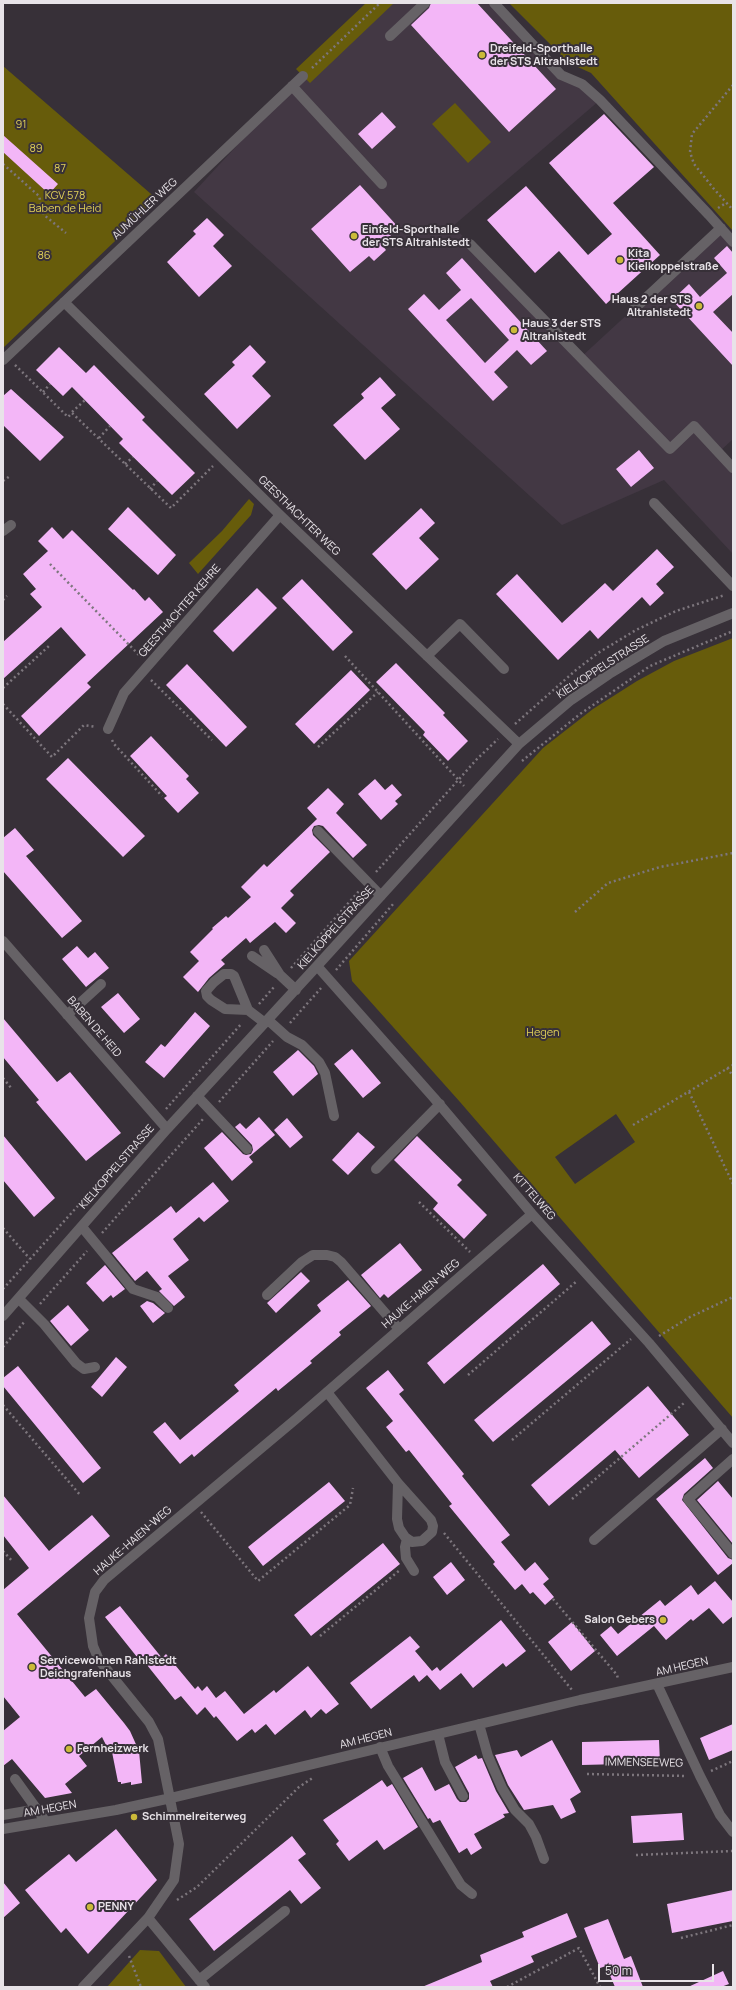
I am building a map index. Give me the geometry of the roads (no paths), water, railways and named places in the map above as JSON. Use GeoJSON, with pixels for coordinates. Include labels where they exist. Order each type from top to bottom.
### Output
{"type":"FeatureCollection","features":[{"type":"Feature","properties":{"kind":"street"},"geometry":{"type":"LineString","coordinates":[[390,36],[425,3]]}},
{"type":"Feature","properties":{"kind":"street"},"geometry":{"type":"LineString","coordinates":[[494,3],[560,75],[582,84],[600,100],[733,242]]}},
{"type":"Feature","properties":{"kind":"street","name":"AUMÜHLER WEG"},"geometry":{"type":"LineString","coordinates":[[5,358],[303,76]]}},
{"type":"Feature","properties":{"kind":"street"},"geometry":{"type":"LineString","coordinates":[[292,86],[382,184]]}},
{"type":"Feature","properties":{"kind":"street"},"geometry":{"type":"LineString","coordinates":[[634,309],[720,228]]}},
{"type":"Feature","properties":{"kind":"street"},"geometry":{"type":"LineString","coordinates":[[470,244],[670,449],[694,426],[733,468]]}},
{"type":"Feature","properties":{"kind":"street","name":"GEESTHACHTER WEG"},"geometry":{"type":"LineString","coordinates":[[64,302],[280,515],[519,744]]}},
{"type":"Feature","properties":{"kind":"street"},"geometry":{"type":"LineString","coordinates":[[654,503],[733,586]]}},
{"type":"Feature","properties":{"kind":"street","name":"GEESTHACHTER KEHRE"},"geometry":{"type":"LineString","coordinates":[[108,729],[124,693],[280,515]]}},
{"type":"Feature","properties":{"kind":"street","name":"KIELKOPPELSTRASSE"},"geometry":{"type":"LineString","coordinates":[[3,1316],[167,1129],[296,990],[519,744],[571,700],[609,674],[664,641],[733,613]]}},
{"type":"Feature","properties":{"kind":"street"},"geometry":{"type":"LineString","coordinates":[[427,656],[460,624],[504,669]]}},
{"type":"Feature","properties":{"kind":"street"},"geometry":{"type":"LineString","coordinates":[[318,830],[381,896]]}},
{"type":"Feature","properties":{"kind":"street","name":"BABEN DE HEID"},"geometry":{"type":"LineString","coordinates":[[3,941],[167,1129]]}},
{"type":"Feature","properties":{"kind":"street"},"geometry":{"type":"LineString","coordinates":[[264,950],[280,975]]}},
{"type":"Feature","properties":{"kind":"street"},"geometry":{"type":"LineString","coordinates":[[252,956],[280,975],[296,990]]}},
{"type":"Feature","properties":{"kind":"street","name":"KITTELWEG"},"geometry":{"type":"LineString","coordinates":[[317,966],[440,1104],[532,1214],[649,1343],[733,1443]]}},
{"type":"Feature","properties":{"kind":"street"},"geometry":{"type":"LineString","coordinates":[[67,1015],[101,984]]}},
{"type":"Feature","properties":{"kind":"street"},"geometry":{"type":"LineString","coordinates":[[248,1010],[302,1045],[319,1062],[325,1073],[334,1116]]}},
{"type":"Feature","properties":{"kind":"street"},"geometry":{"type":"LineString","coordinates":[[197,1096],[247,1149]]}},
{"type":"Feature","properties":{"kind":"street"},"geometry":{"type":"LineString","coordinates":[[376,1169],[440,1104]]}},
{"type":"Feature","properties":{"kind":"street","name":"HAUKE-HAIEN-WEG"},"geometry":{"type":"LineString","coordinates":[[171,1798],[161,1750],[153,1729],[99,1660],[90,1638],[89,1618],[92,1598],[99,1586],[327,1392],[532,1214]]}},
{"type":"Feature","properties":{"kind":"street"},"geometry":{"type":"LineString","coordinates":[[82,1227],[133,1289],[158,1297],[168,1308]]}},
{"type":"Feature","properties":{"kind":"street"},"geometry":{"type":"LineString","coordinates":[[267,1295],[302,1262],[313,1255],[327,1255],[335,1257],[399,1329]]}},
{"type":"Feature","properties":{"kind":"street"},"geometry":{"type":"LineString","coordinates":[[19,1299],[76,1363],[84,1369],[95,1366]]}},
{"type":"Feature","properties":{"kind":"street"},"geometry":{"type":"LineString","coordinates":[[327,1392],[398,1483],[431,1520],[433,1526],[432,1532],[422,1541],[412,1542],[401,1532],[397,1519],[398,1483]]}},
{"type":"Feature","properties":{"kind":"street"},"geometry":{"type":"LineString","coordinates":[[594,1540],[722,1429]]}},
{"type":"Feature","properties":{"kind":"street"},"geometry":{"type":"LineString","coordinates":[[733,1459],[688,1499],[733,1554]]}},
{"type":"Feature","properties":{"kind":"street"},"geometry":{"type":"LineString","coordinates":[[408,1539],[405,1547],[406,1558],[414,1571]]}},
{"type":"Feature","properties":{"kind":"street","name":"AM HEGEN"},"geometry":{"type":"LineString","coordinates":[[3,1829],[171,1798],[580,1700],[733,1667]]}},
{"type":"Feature","properties":{"kind":"street","name":"IMMENSEEWEG"},"geometry":{"type":"LineString","coordinates":[[657,1684],[720,1815],[733,1832]]}},
{"type":"Feature","properties":{"kind":"street"},"geometry":{"type":"LineString","coordinates":[[479,1724],[488,1756],[502,1788],[515,1810],[529,1824],[536,1837],[544,1859]]}},
{"type":"Feature","properties":{"kind":"street"},"geometry":{"type":"LineString","coordinates":[[438,1734],[445,1762],[463,1796]]}},
{"type":"Feature","properties":{"kind":"street"},"geometry":{"type":"LineString","coordinates":[[380,1747],[388,1766],[461,1885],[472,1894]]}},
{"type":"Feature","properties":{"kind":"street"},"geometry":{"type":"LineString","coordinates":[[15,1779],[46,1822]]}},
{"type":"Feature","properties":{"kind":"street"},"geometry":{"type":"LineString","coordinates":[[83,1987],[148,1918],[174,1880],[179,1844],[171,1798]]}},
{"type":"Feature","properties":{"kind":"street"},"geometry":{"type":"LineString","coordinates":[[3,1815],[38,1809]]}},
{"type":"Feature","properties":{"kind":"street"},"geometry":{"type":"LineString","coordinates":[[148,1918],[202,1983],[285,1911]]}},
{"type":"Feature","properties":{"kind":"place","name":"Dreifeld-Sporthalle der STS Altrahlstedt"},"geometry":{"type":"Point","coordinates":[482,55]}},
{"type":"Feature","properties":{"kind":"place","name":"Einfeld-Sporthalle der STS Altrahlstedt"},"geometry":{"type":"Point","coordinates":[354,236]}},
{"type":"Feature","properties":{"kind":"place","name":"Kita Kielkoppelstraße"},"geometry":{"type":"Point","coordinates":[620,260]}},
{"type":"Feature","properties":{"kind":"place","name":"Haus 2 der STS Altrahlstedt"},"geometry":{"type":"Point","coordinates":[699,306]}},
{"type":"Feature","properties":{"kind":"place","name":"Haus 3 der STS Altrahlstedt"},"geometry":{"type":"Point","coordinates":[514,330]}},
{"type":"Feature","properties":{"kind":"place","name":"Salon Gebers"},"geometry":{"type":"Point","coordinates":[663,1620]}},
{"type":"Feature","properties":{"kind":"place","name":"Servicewohnen Rahlstedt Deichgrafenhaus"},"geometry":{"type":"Point","coordinates":[32,1667]}},
{"type":"Feature","properties":{"kind":"place","name":"Fernheizwerk"},"geometry":{"type":"Point","coordinates":[69,1749]}},
{"type":"Feature","properties":{"kind":"place","name":"Schimmelreiterweg"},"geometry":{"type":"Point","coordinates":[134,1817]}},
{"type":"Feature","properties":{"kind":"place","name":"PENNY"},"geometry":{"type":"Point","coordinates":[90,1907]}},
{"type":"Feature","properties":{"kind":"park label","name":"91"},"geometry":{"type":"Point","coordinates":[21,125]}},
{"type":"Feature","properties":{"kind":"park label","name":"89"},"geometry":{"type":"Point","coordinates":[36,149]}},
{"type":"Feature","properties":{"kind":"park label","name":"87"},"geometry":{"type":"Point","coordinates":[60,169]}},
{"type":"Feature","properties":{"kind":"park label","name":"KGV 578 Baben de Heid"},"geometry":{"type":"Point","coordinates":[65,202]}},
{"type":"Feature","properties":{"kind":"park label","name":"86"},"geometry":{"type":"Point","coordinates":[44,256]}},
{"type":"Feature","properties":{"kind":"park label","name":"Hegen"},"geometry":{"type":"Point","coordinates":[543,1033]}}]}
